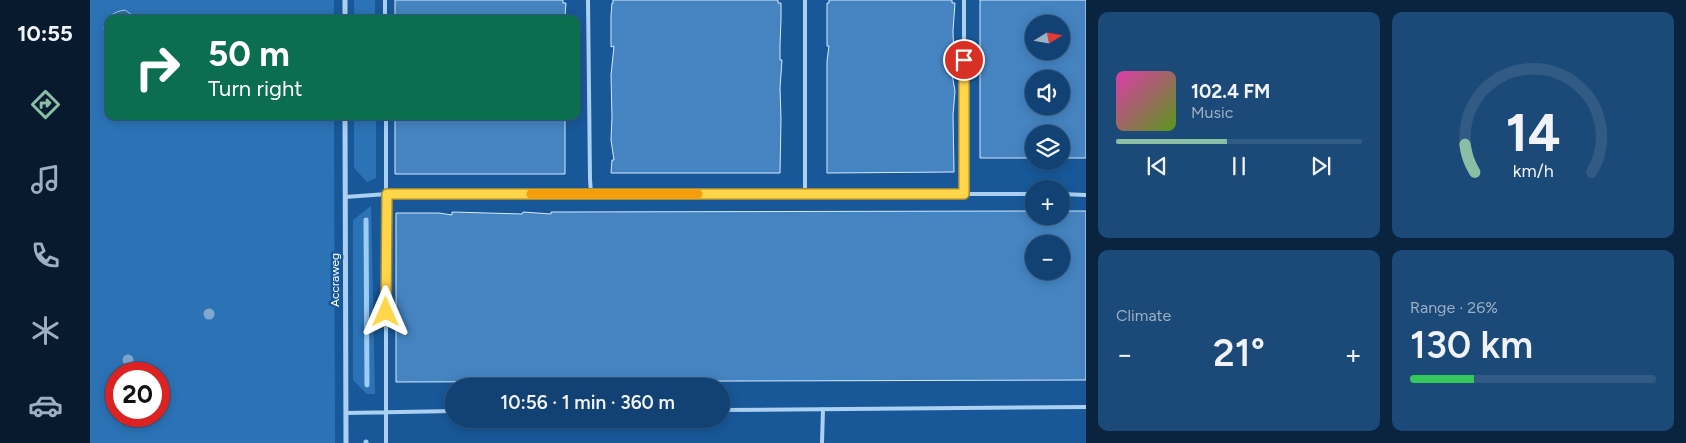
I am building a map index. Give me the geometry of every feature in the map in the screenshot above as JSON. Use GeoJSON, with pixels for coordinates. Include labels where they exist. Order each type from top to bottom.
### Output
{"type":"FeatureCollection","features":[{"type":"Feature","properties":{"kind":"street"},"geometry":{"type":"LineString","coordinates":[[345,0],[345,15]]}},
{"type":"Feature","properties":{"kind":"street","name":"Accraweg"},"geometry":{"type":"LineString","coordinates":[[345,120],[346,443]]}},
{"type":"Feature","properties":{"kind":"lane"},"geometry":{"type":"LineString","coordinates":[[385,0],[385,15]]}},
{"type":"Feature","properties":{"kind":"lane"},"geometry":{"type":"LineString","coordinates":[[588,0],[591,194]]}},
{"type":"Feature","properties":{"kind":"lane"},"geometry":{"type":"LineString","coordinates":[[805,0],[805,194]]}},
{"type":"Feature","properties":{"kind":"lane"},"geometry":{"type":"LineString","coordinates":[[964,0],[964,194]]}},
{"type":"Feature","properties":{"kind":"lane"},"geometry":{"type":"LineString","coordinates":[[386,120],[386,443]]}},
{"type":"Feature","properties":{"kind":"lane"},"geometry":{"type":"LineString","coordinates":[[345,196],[387,194],[1025,194]]}},
{"type":"Feature","properties":{"kind":"lane"},"geometry":{"type":"LineString","coordinates":[[1070,194],[1086,195]]}},
{"type":"Feature","properties":{"kind":"lane"},"geometry":{"type":"LineString","coordinates":[[730,410],[1086,407]]}},
{"type":"Feature","properties":{"kind":"lane"},"geometry":{"type":"LineString","coordinates":[[822,409],[822,443]]}},
{"type":"Feature","properties":{"kind":"lane"},"geometry":{"type":"LineString","coordinates":[[346,413],[445,411]]}},
{"type":"Feature","properties":{"kind":"shaded area"},"geometry":{"type":"Polygon","coordinates":[[[90,0],[334,0],[334,15],[105,15],[105,120],[334,120],[335,443],[90,443],[90,0]]]}},
{"type":"Feature","properties":{"kind":"shaded area"},"geometry":{"type":"Polygon","coordinates":[[[354,0],[375,0],[375,15],[354,15],[354,0]]]}},
{"type":"Feature","properties":{"kind":"shaded area"},"geometry":{"type":"Polygon","coordinates":[[[125,10],[132,15],[112,15],[125,10]]]}},
{"type":"Feature","properties":{"kind":"shaded area"},"geometry":{"type":"Polygon","coordinates":[[[354,120],[376,120],[376,178],[367,182],[354,168],[354,120]]]}},
{"type":"Feature","properties":{"kind":"shaded area"},"geometry":{"type":"Polygon","coordinates":[[[371,206],[375,394],[367,394],[353,380],[353,220],[371,206]]]}},
{"type":"Feature","properties":{"kind":"building"},"geometry":{"type":"Polygon","coordinates":[[[395,0],[563,0],[563,3],[566,3],[565,15],[395,15],[395,0]]]}},
{"type":"Feature","properties":{"kind":"building"},"geometry":{"type":"Polygon","coordinates":[[[613,0],[778,0],[778,3],[781,3],[780,173],[611,173],[612,160],[614,160],[611,140],[611,75],[614,46],[611,47],[611,16],[613,0]]]}},
{"type":"Feature","properties":{"kind":"building"},"geometry":{"type":"Polygon","coordinates":[[[829,0],[952,0],[952,3],[955,3],[953,31],[954,60],[952,60],[955,91],[953,115],[954,172],[827,173],[827,61],[829,46],[827,46],[827,3],[829,3],[829,0]]]}},
{"type":"Feature","properties":{"kind":"building"},"geometry":{"type":"Polygon","coordinates":[[[980,0],[1086,0],[1086,158],[1070,158],[1070,125],[1025,125],[1025,158],[980,158],[980,0]]]}},
{"type":"Feature","properties":{"kind":"building"},"geometry":{"type":"Polygon","coordinates":[[[395,120],[565,120],[565,174],[395,174],[395,120]]]}},
{"type":"Feature","properties":{"kind":"building"},"geometry":{"type":"Polygon","coordinates":[[[1025,211],[1025,225],[1070,225],[1070,211],[1086,211],[1086,380],[730,381],[730,378],[445,378],[445,382],[396,382],[396,213],[439,213],[452,215],[452,212],[522,214],[523,212],[551,214],[551,212],[1025,211]]]}},
{"type":"Feature","properties":{"kind":"waterway"},"geometry":{"type":"LineString","coordinates":[[366,220],[367,385]]}},
{"type":"Feature","properties":{"kind":"slow traffic"},"geometry":{"type":"LineString","coordinates":[[531,194],[698,194]]}},
{"type":"Feature","properties":{"kind":"route"},"geometry":{"type":"LineString","coordinates":[[386,312],[387,194],[964,194],[964,60]]}}]}
